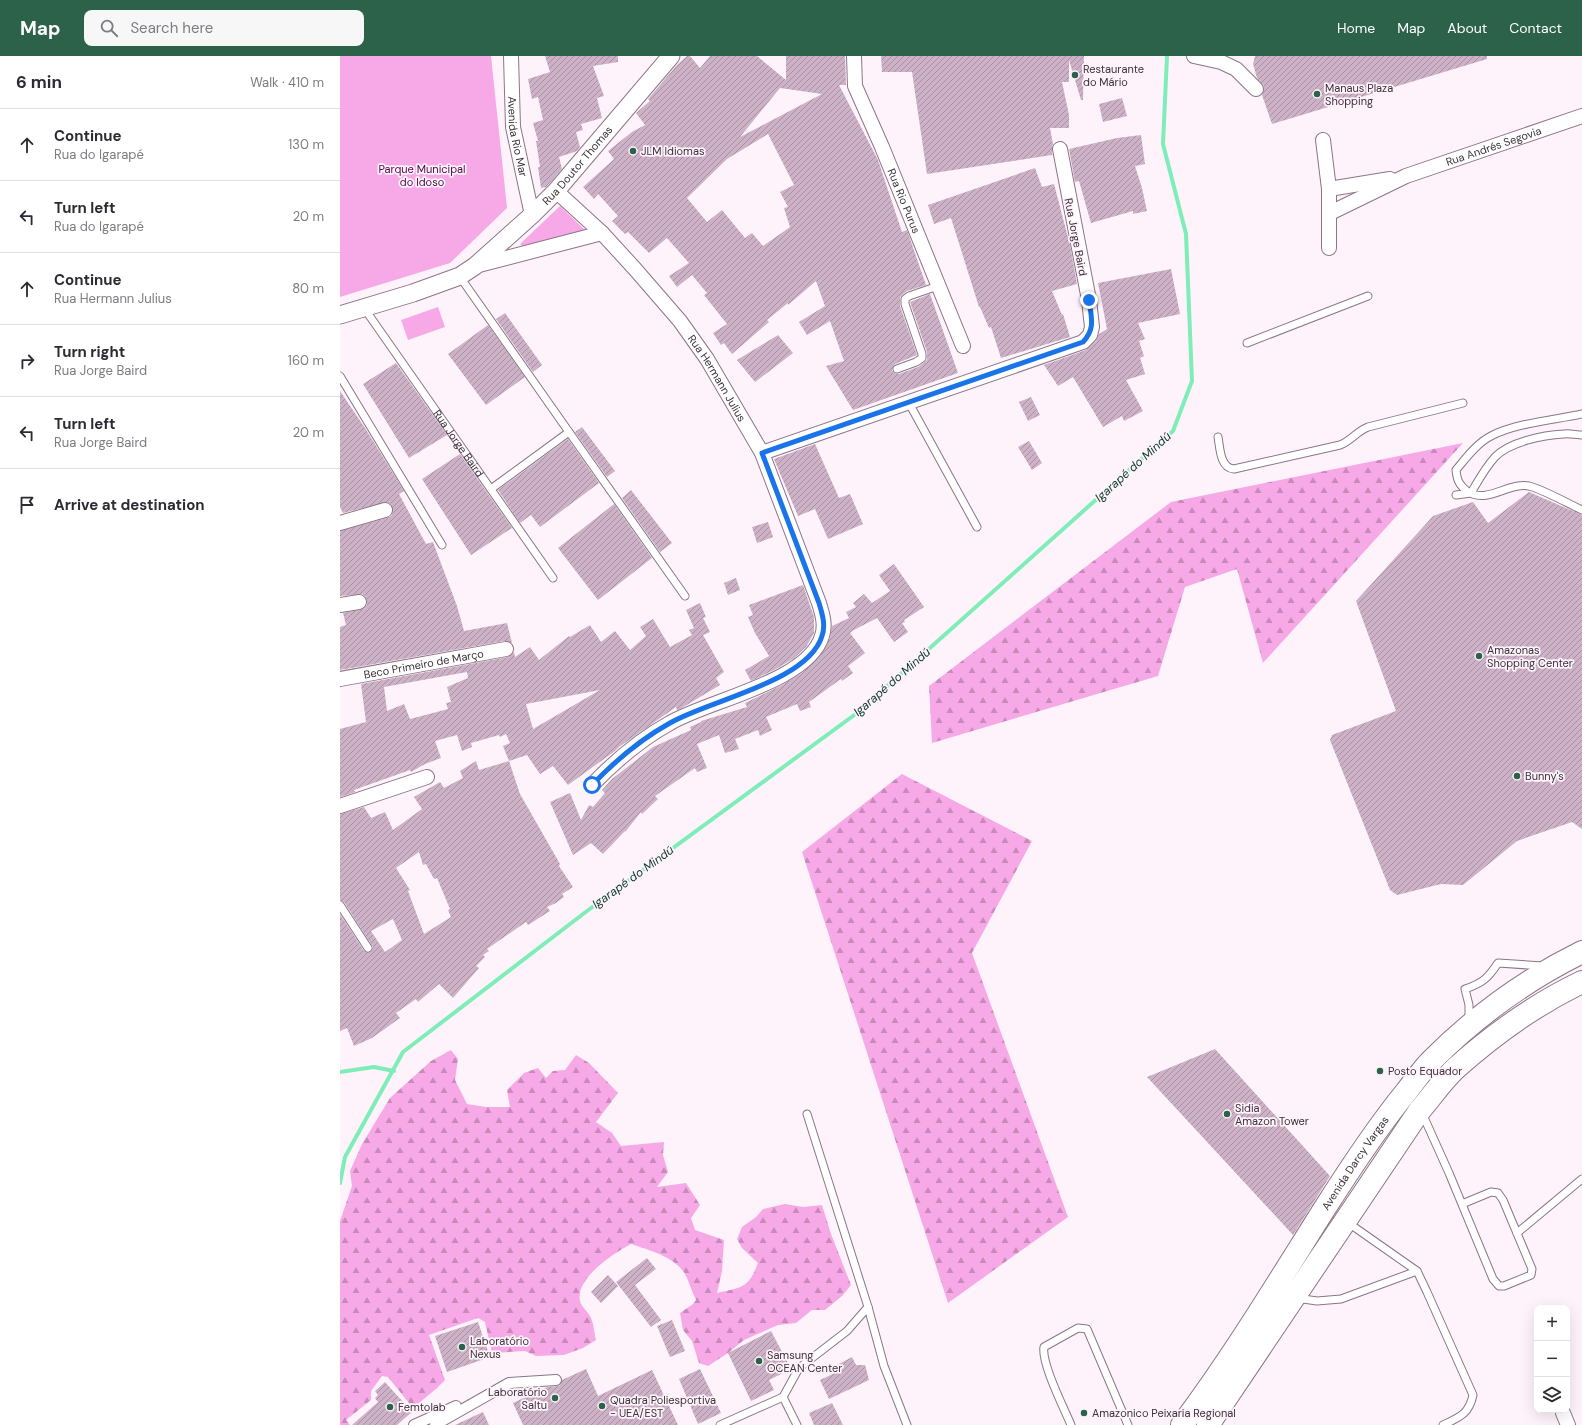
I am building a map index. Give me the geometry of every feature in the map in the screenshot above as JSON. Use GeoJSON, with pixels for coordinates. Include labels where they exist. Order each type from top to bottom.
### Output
{"type":"FeatureCollection","features":[{"type":"Feature","properties":{"kind":"main road","name":"Avenida Darcy Vargas"},"geometry":{"type":"LineString","coordinates":[[1182,1425],[1215,1380],[1356,1158],[1431,1061],[1501,999],[1553,966],[1582,952]]}},
{"type":"Feature","properties":{"kind":"main road"},"geometry":{"type":"LineString","coordinates":[[1208,1425],[1420,1110],[1455,1069],[1507,1026],[1565,990],[1582,982]]}},
{"type":"Feature","properties":{"kind":"street","name":"Avenida Rio Mar"},"geometry":{"type":"LineString","coordinates":[[511,56],[513,127],[532,215]]}},
{"type":"Feature","properties":{"kind":"street","name":"Rua Doutor Thomas"},"geometry":{"type":"LineString","coordinates":[[340,315],[413,293],[460,276],[475,266],[532,215],[556,191],[671,56]]}},
{"type":"Feature","properties":{"kind":"street","name":"Rua Rio Purus"},"geometry":{"type":"LineString","coordinates":[[854,56],[854,86],[882,147],[963,346]]}},
{"type":"Feature","properties":{"kind":"street"},"geometry":{"type":"LineString","coordinates":[[1199,57],[1221,59],[1236,69],[1256,89]]}},
{"type":"Feature","properties":{"kind":"street","name":"Rua Andrés Segovia"},"geometry":{"type":"LineString","coordinates":[[1330,213],[1406,176],[1582,116]]}},
{"type":"Feature","properties":{"kind":"street"},"geometry":{"type":"LineString","coordinates":[[1323,140],[1329,189],[1329,248]]}},
{"type":"Feature","properties":{"kind":"street","name":"Rua Jorge Baird"},"geometry":{"type":"LineString","coordinates":[[762,453],[1070,348],[1083,342],[1090,335],[1092,327],[1089,300],[1060,149]]}},
{"type":"Feature","properties":{"kind":"street","name":"Rua Andrés Segovia"},"geometry":{"type":"LineString","coordinates":[[1329,189],[1406,176]]}},
{"type":"Feature","properties":{"kind":"street","name":"Rua Hermann Julius"},"geometry":{"type":"LineString","coordinates":[[556,191],[602,233],[680,321],[707,359],[762,453],[819,603],[824,620],[822,636],[815,649],[805,660],[779,678],[670,722],[639,741],[626,754],[608,768],[592,785]]}},
{"type":"Feature","properties":{"kind":"street","name":"Rua Doutor Thomas"},"geometry":{"type":"LineString","coordinates":[[475,266],[602,233]]}},
{"type":"Feature","properties":{"kind":"street"},"geometry":{"type":"LineString","coordinates":[[340,524],[385,510]]}},
{"type":"Feature","properties":{"kind":"street"},"geometry":{"type":"LineString","coordinates":[[340,605],[359,602]]}},
{"type":"Feature","properties":{"kind":"street","name":"Beco Primeiro de Março"},"geometry":{"type":"LineString","coordinates":[[340,679],[506,649]]}},
{"type":"Feature","properties":{"kind":"street"},"geometry":{"type":"LineString","coordinates":[[340,806],[427,777]]}},
{"type":"Feature","properties":{"kind":"street"},"geometry":{"type":"LineString","coordinates":[[414,1425],[509,1383],[556,1380]]}},
{"type":"Feature","properties":{"kind":"street"},"geometry":{"type":"LineString","coordinates":[[435,1425],[509,1383]]}},
{"type":"Feature","properties":{"kind":"lane"},"geometry":{"type":"LineString","coordinates":[[460,276],[685,596]]}},
{"type":"Feature","properties":{"kind":"lane"},"geometry":{"type":"LineString","coordinates":[[897,369],[916,362],[922,358],[922,354],[905,304],[905,299],[909,296],[938,286]]}},
{"type":"Feature","properties":{"kind":"lane"},"geometry":{"type":"LineString","coordinates":[[1247,343],[1368,296]]}},
{"type":"Feature","properties":{"kind":"lane","name":"Rua Jorge Baird"},"geometry":{"type":"LineString","coordinates":[[364,308],[553,578]]}},
{"type":"Feature","properties":{"kind":"lane"},"geometry":{"type":"LineString","coordinates":[[340,376],[442,545]]}},
{"type":"Feature","properties":{"kind":"lane"},"geometry":{"type":"LineString","coordinates":[[909,403],[977,527]]}},
{"type":"Feature","properties":{"kind":"lane"},"geometry":{"type":"LineString","coordinates":[[1218,437],[1225,465],[1234,469],[1340,445],[1347,442],[1363,429],[1368,427],[1463,404]]}},
{"type":"Feature","properties":{"kind":"lane"},"geometry":{"type":"LineString","coordinates":[[1582,414],[1510,428],[1490,436],[1471,452],[1456,470],[1458,482],[1471,493],[1478,496],[1515,486],[1529,486],[1582,510]]}},
{"type":"Feature","properties":{"kind":"lane"},"geometry":{"type":"LineString","coordinates":[[491,489],[569,432]]}},
{"type":"Feature","properties":{"kind":"lane"},"geometry":{"type":"LineString","coordinates":[[1471,493],[1484,470],[1504,449],[1527,440],[1546,436],[1565,434],[1582,436]]}},
{"type":"Feature","properties":{"kind":"lane"},"geometry":{"type":"LineString","coordinates":[[1456,494],[1471,493]]}},
{"type":"Feature","properties":{"kind":"lane"},"geometry":{"type":"LineString","coordinates":[[340,905],[368,948]]}},
{"type":"Feature","properties":{"kind":"lane"},"geometry":{"type":"LineString","coordinates":[[1469,1026],[1470,1005],[1466,989],[1476,985],[1488,977],[1498,963],[1553,966]]}},
{"type":"Feature","properties":{"kind":"lane"},"geometry":{"type":"LineString","coordinates":[[1420,1110],[1462,1204],[1493,1279],[1499,1286],[1504,1286],[1531,1275],[1532,1269],[1503,1200],[1498,1194],[1491,1192],[1462,1204]]}},
{"type":"Feature","properties":{"kind":"lane"},"geometry":{"type":"LineString","coordinates":[[808,1114],[868,1308],[884,1366],[907,1425]]}},
{"type":"Feature","properties":{"kind":"lane"},"geometry":{"type":"LineString","coordinates":[[1517,1233],[1582,1179]]}},
{"type":"Feature","properties":{"kind":"lane"},"geometry":{"type":"LineString","coordinates":[[1346,1220],[1417,1271],[1428,1292],[1473,1395],[1471,1407],[1459,1418],[1443,1425]]}},
{"type":"Feature","properties":{"kind":"lane"},"geometry":{"type":"LineString","coordinates":[[1294,1297],[1317,1301],[1341,1299],[1417,1271]]}},
{"type":"Feature","properties":{"kind":"lane"},"geometry":{"type":"LineString","coordinates":[[720,1425],[783,1397],[799,1368],[847,1331],[868,1308]]}},
{"type":"Feature","properties":{"kind":"lane"},"geometry":{"type":"LineString","coordinates":[[1071,1425],[1045,1363],[1043,1352],[1044,1347],[1078,1328],[1087,1329],[1128,1425]]}},
{"type":"Feature","properties":{"kind":"lane"},"geometry":{"type":"LineString","coordinates":[[783,1397],[797,1425]]}},
{"type":"Feature","properties":{"kind":"green space","name":"Parque Municipal do Idoso"},"geometry":{"type":"Polygon","coordinates":[[[340,56],[491,56],[507,208],[450,263],[340,297],[340,56]]]}},
{"type":"Feature","properties":{"kind":"green space"},"geometry":{"type":"Polygon","coordinates":[[[560,206],[586,231],[525,249],[520,244],[560,206]]]}},
{"type":"Feature","properties":{"kind":"green space"},"geometry":{"type":"Polygon","coordinates":[[[438,307],[445,327],[408,340],[401,320],[438,307]]]}},
{"type":"Feature","properties":{"kind":"green space"},"geometry":{"type":"Polygon","coordinates":[[[1463,443],[1263,663],[1237,569],[1185,587],[1158,676],[932,743],[929,686],[1171,502],[1463,443]]]}},
{"type":"Feature","properties":{"kind":"green space"},"geometry":{"type":"Polygon","coordinates":[[[902,774],[1032,841],[972,953],[1068,1217],[948,1303],[802,852],[902,774]]]}},
{"type":"Feature","properties":{"kind":"green space"},"geometry":{"type":"Polygon","coordinates":[[[451,1050],[458,1059],[455,1080],[467,1104],[486,1107],[510,1107],[507,1090],[524,1073],[538,1068],[546,1078],[553,1071],[565,1070],[576,1055],[589,1063],[618,1093],[596,1122],[612,1133],[621,1146],[664,1142],[663,1155],[668,1172],[657,1187],[686,1183],[700,1205],[691,1218],[695,1230],[724,1240],[722,1271],[717,1293],[743,1286],[751,1278],[758,1263],[742,1248],[737,1239],[742,1227],[756,1217],[763,1209],[785,1204],[803,1207],[822,1205],[831,1234],[851,1285],[842,1296],[825,1310],[812,1310],[796,1323],[778,1325],[744,1340],[708,1366],[699,1363],[692,1341],[683,1330],[680,1313],[693,1304],[696,1300],[685,1274],[675,1263],[661,1255],[631,1244],[615,1253],[597,1267],[589,1275],[580,1292],[580,1301],[589,1314],[596,1340],[583,1348],[564,1355],[536,1356],[525,1351],[492,1353],[485,1322],[478,1318],[429,1335],[445,1380],[413,1408],[388,1377],[382,1376],[371,1391],[371,1400],[346,1420],[350,1425],[340,1425],[340,1221],[352,1186],[350,1171],[362,1144],[390,1098],[431,1061],[451,1050]]]}},
{"type":"Feature","properties":{"kind":"building"},"geometry":{"type":"Polygon","coordinates":[[[545,56],[618,56],[618,62],[593,66],[604,96],[597,98],[602,118],[581,124],[583,130],[576,132],[580,147],[577,151],[559,157],[562,169],[546,187],[541,188],[538,167],[540,167],[536,141],[538,141],[533,123],[543,120],[538,97],[532,99],[528,79],[550,72],[545,56]]]}},
{"type":"Feature","properties":{"kind":"building"},"geometry":{"type":"Polygon","coordinates":[[[687,56],[690,56],[700,68],[710,56],[757,56],[786,80],[786,56],[845,56],[846,85],[839,85],[878,160],[902,232],[907,230],[926,285],[907,291],[900,297],[900,306],[917,355],[895,364],[892,370],[894,373],[899,374],[918,367],[927,360],[927,352],[910,302],[930,294],[958,373],[853,410],[826,366],[844,361],[830,321],[807,335],[799,322],[825,306],[816,281],[788,305],[788,303],[767,320],[769,322],[732,354],[724,343],[721,345],[713,333],[727,324],[704,295],[707,293],[692,275],[677,287],[669,276],[689,263],[667,238],[649,253],[628,232],[625,234],[612,221],[618,216],[598,194],[594,199],[583,187],[614,159],[608,151],[632,132],[645,125],[636,113],[650,101],[648,99],[677,65],[687,56]],[[780,88],[740,137],[822,94],[780,88]],[[768,134],[727,159],[687,198],[707,222],[722,210],[745,238],[752,233],[763,246],[790,227],[784,208],[788,207],[780,192],[794,185],[768,134]]]}},
{"type":"Feature","properties":{"kind":"building"},"geometry":{"type":"Polygon","coordinates":[[[881,56],[1084,56],[1083,100],[1081,100],[1069,60],[1069,82],[1062,82],[1069,115],[1069,128],[1050,128],[1053,144],[1052,155],[927,174],[912,72],[882,72],[881,56]]]}},
{"type":"Feature","properties":{"kind":"building","name":"Manaus Plaza Shopping"},"geometry":{"type":"Polygon","coordinates":[[[1255,56],[1487,56],[1487,59],[1272,124],[1262,95],[1264,86],[1257,78],[1253,64],[1255,56]]]}},
{"type":"Feature","properties":{"kind":"building"},"geometry":{"type":"Polygon","coordinates":[[[1122,98],[1127,116],[1103,122],[1099,104],[1122,98]]]}},
{"type":"Feature","properties":{"kind":"building"},"geometry":{"type":"Polygon","coordinates":[[[1141,135],[1145,164],[1135,166],[1147,211],[1133,214],[1133,211],[1091,223],[1079,181],[1075,182],[1069,149],[1117,138],[1141,135]]]}},
{"type":"Feature","properties":{"kind":"building"},"geometry":{"type":"Polygon","coordinates":[[[1035,168],[1042,187],[1054,184],[1070,245],[1077,284],[1052,291],[1062,315],[1063,314],[1070,337],[1001,358],[991,327],[989,328],[979,307],[951,218],[934,224],[928,205],[1035,168]]]}},
{"type":"Feature","properties":{"kind":"building"},"geometry":{"type":"Polygon","coordinates":[[[1171,269],[1180,314],[1138,323],[1145,339],[1139,341],[1144,356],[1140,358],[1145,374],[1126,380],[1143,411],[1124,421],[1122,416],[1103,427],[1073,377],[1058,386],[1044,365],[1086,350],[1096,341],[1099,334],[1107,329],[1098,283],[1171,269]]]}},
{"type":"Feature","properties":{"kind":"building"},"geometry":{"type":"Polygon","coordinates":[[[505,313],[542,365],[533,372],[496,319],[505,313]]]}},
{"type":"Feature","properties":{"kind":"building"},"geometry":{"type":"Polygon","coordinates":[[[488,325],[525,377],[486,405],[448,354],[488,325]]]}},
{"type":"Feature","properties":{"kind":"building"},"geometry":{"type":"Polygon","coordinates":[[[778,335],[793,353],[755,382],[737,360],[778,335]]]}},
{"type":"Feature","properties":{"kind":"building"},"geometry":{"type":"Polygon","coordinates":[[[396,363],[447,435],[409,458],[363,384],[396,363]]]}},
{"type":"Feature","properties":{"kind":"building"},"geometry":{"type":"Polygon","coordinates":[[[340,391],[404,491],[399,494],[426,544],[433,542],[457,606],[464,631],[507,623],[512,643],[504,641],[340,670],[340,627],[346,625],[343,613],[364,609],[367,605],[367,601],[365,596],[362,594],[340,596],[340,531],[387,518],[391,516],[393,512],[391,504],[387,502],[343,513],[340,507],[340,391]]]}},
{"type":"Feature","properties":{"kind":"building"},"geometry":{"type":"Polygon","coordinates":[[[1031,397],[1040,415],[1028,421],[1019,402],[1031,397]]]}},
{"type":"Feature","properties":{"kind":"building"},"geometry":{"type":"Polygon","coordinates":[[[582,427],[615,471],[607,477],[575,432],[582,427]]]}},
{"type":"Feature","properties":{"kind":"building"},"geometry":{"type":"Polygon","coordinates":[[[568,439],[599,483],[540,527],[531,515],[520,523],[498,490],[568,439]]]}},
{"type":"Feature","properties":{"kind":"building"},"geometry":{"type":"Polygon","coordinates":[[[1029,441],[1042,463],[1032,470],[1018,447],[1029,441]]]}},
{"type":"Feature","properties":{"kind":"building"},"geometry":{"type":"Polygon","coordinates":[[[815,444],[839,498],[850,494],[863,524],[828,539],[815,509],[798,516],[774,459],[815,444]]]}},
{"type":"Feature","properties":{"kind":"building"},"geometry":{"type":"Polygon","coordinates":[[[460,454],[512,528],[471,555],[422,479],[460,454]]]}},
{"type":"Feature","properties":{"kind":"building"},"geometry":{"type":"Polygon","coordinates":[[[631,490],[672,543],[660,552],[622,498],[631,490]]]}},
{"type":"Feature","properties":{"kind":"building","name":"Amazonas Shopping Center"},"geometry":{"type":"Polygon","coordinates":[[[1529,492],[1582,515],[1582,829],[1572,822],[1517,841],[1463,885],[1441,884],[1397,895],[1390,890],[1330,740],[1332,735],[1396,711],[1356,601],[1433,516],[1473,502],[1488,523],[1529,492]]]}},
{"type":"Feature","properties":{"kind":"building"},"geometry":{"type":"Polygon","coordinates":[[[614,504],[652,558],[598,600],[558,548],[614,504]]]}},
{"type":"Feature","properties":{"kind":"building"},"geometry":{"type":"Polygon","coordinates":[[[768,522],[773,537],[757,543],[752,527],[768,522]]]}},
{"type":"Feature","properties":{"kind":"building"},"geometry":{"type":"Polygon","coordinates":[[[894,564],[924,607],[904,620],[905,622],[902,623],[908,632],[894,642],[877,618],[854,630],[850,633],[865,653],[848,666],[853,673],[842,681],[841,679],[809,702],[811,707],[800,711],[797,704],[766,717],[772,730],[760,736],[758,730],[735,739],[739,749],[725,753],[719,735],[697,744],[707,768],[697,772],[695,768],[655,796],[658,799],[642,814],[641,812],[625,832],[603,854],[591,843],[573,855],[550,802],[570,793],[581,820],[589,805],[593,807],[605,793],[602,790],[612,779],[653,747],[691,730],[690,727],[701,721],[747,707],[745,703],[782,685],[802,673],[820,656],[830,638],[832,626],[849,618],[846,612],[856,607],[853,603],[864,594],[872,603],[890,591],[879,575],[894,564]]]}},
{"type":"Feature","properties":{"kind":"building"},"geometry":{"type":"Polygon","coordinates":[[[736,578],[740,590],[728,595],[724,583],[736,578]]]}},
{"type":"Feature","properties":{"kind":"building"},"geometry":{"type":"Polygon","coordinates":[[[803,585],[814,617],[814,633],[806,647],[793,659],[751,681],[745,670],[769,656],[755,633],[748,617],[753,615],[749,605],[803,585]]]}},
{"type":"Feature","properties":{"kind":"building"},"geometry":{"type":"Polygon","coordinates":[[[700,603],[706,617],[703,618],[710,632],[703,635],[724,672],[716,678],[720,685],[680,709],[677,710],[676,707],[568,785],[553,766],[540,774],[527,755],[509,761],[503,746],[510,743],[506,734],[500,737],[499,735],[471,743],[472,747],[462,751],[457,735],[435,741],[441,758],[425,764],[411,772],[410,770],[354,790],[355,792],[340,797],[340,729],[366,722],[361,684],[508,657],[514,652],[515,657],[530,647],[539,660],[569,636],[570,637],[590,625],[601,642],[615,631],[630,650],[646,636],[640,627],[653,619],[670,647],[692,635],[689,630],[694,628],[686,610],[700,603]],[[467,672],[384,687],[387,711],[404,704],[410,719],[448,709],[446,703],[451,702],[447,687],[468,678],[467,672]],[[600,690],[526,704],[533,729],[600,690]]]}},
{"type":"Feature","properties":{"kind":"building"},"geometry":{"type":"Polygon","coordinates":[[[476,761],[479,770],[509,761],[520,794],[560,864],[559,866],[573,887],[562,894],[564,897],[547,907],[550,911],[528,925],[526,922],[487,949],[489,951],[483,955],[485,957],[476,966],[479,968],[453,998],[439,984],[418,1002],[416,999],[396,1013],[400,1018],[372,1038],[354,1046],[347,1028],[340,1031],[340,914],[364,951],[370,952],[373,947],[344,902],[340,900],[340,814],[364,807],[371,818],[385,812],[393,830],[422,809],[414,797],[440,782],[444,788],[463,778],[460,771],[476,761]],[[419,852],[396,868],[410,890],[408,891],[424,934],[451,917],[448,910],[450,909],[437,878],[434,879],[426,864],[423,865],[419,852]],[[393,919],[371,931],[385,952],[402,940],[393,919]]]}},
{"type":"Feature","properties":{"kind":"building","name":"Sidia Amazon Tower"},"geometry":{"type":"Polygon","coordinates":[[[1215,1049],[1330,1176],[1293,1235],[1147,1077],[1215,1049]]]}},
{"type":"Feature","properties":{"kind":"building"},"geometry":{"type":"Polygon","coordinates":[[[647,1258],[656,1269],[635,1285],[661,1320],[651,1327],[616,1282],[647,1258]]]}},
{"type":"Feature","properties":{"kind":"building"},"geometry":{"type":"Polygon","coordinates":[[[608,1275],[618,1286],[601,1303],[591,1292],[608,1275]]]}},
{"type":"Feature","properties":{"kind":"building"},"geometry":{"type":"Polygon","coordinates":[[[672,1320],[685,1351],[670,1357],[657,1326],[672,1320]]]}},
{"type":"Feature","properties":{"kind":"building","name":"Laboratório Nexus"},"geometry":{"type":"Polygon","coordinates":[[[478,1322],[490,1357],[447,1372],[435,1336],[478,1322]]]}},
{"type":"Feature","properties":{"kind":"building","name":"Samsung OCEAN Center"},"geometry":{"type":"Polygon","coordinates":[[[771,1331],[791,1369],[769,1380],[774,1390],[751,1401],[728,1353],[771,1331]]]}},
{"type":"Feature","properties":{"kind":"building"},"geometry":{"type":"Polygon","coordinates":[[[852,1357],[856,1365],[865,1365],[869,1380],[829,1399],[820,1380],[839,1371],[837,1365],[852,1357]]]}},
{"type":"Feature","properties":{"kind":"building"},"geometry":{"type":"Polygon","coordinates":[[[586,1369],[598,1396],[652,1370],[678,1425],[523,1425],[513,1403],[547,1387],[559,1386],[562,1380],[586,1369]]]}},
{"type":"Feature","properties":{"kind":"building"},"geometry":{"type":"Polygon","coordinates":[[[700,1369],[721,1413],[698,1424],[679,1379],[700,1369]]]}},
{"type":"Feature","properties":{"kind":"building","name":"Femtolab"},"geometry":{"type":"Polygon","coordinates":[[[385,1382],[412,1412],[397,1425],[352,1425],[378,1402],[375,1398],[378,1395],[375,1391],[385,1382]]]}},
{"type":"Feature","properties":{"kind":"building"},"geometry":{"type":"Polygon","coordinates":[[[832,1403],[843,1425],[814,1425],[809,1413],[832,1403]]]}},
{"type":"Feature","properties":{"kind":"building"},"geometry":{"type":"Polygon","coordinates":[[[483,1412],[489,1425],[455,1425],[483,1412]]]}},
{"type":"Feature","properties":{"kind":"waterway","name":"Igarapé do Mindú"},"geometry":{"type":"LineString","coordinates":[[340,1183],[345,1157],[403,1052],[587,911],[857,713],[1173,431],[1192,381],[1186,234],[1163,144],[1167,56]]}},
{"type":"Feature","properties":{"kind":"waterway"},"geometry":{"type":"LineString","coordinates":[[340,1072],[374,1067],[394,1071]]}},
{"type":"Feature","properties":{"kind":"place","name":"Restaurante do Mário"},"geometry":{"type":"Point","coordinates":[1075,75]}},
{"type":"Feature","properties":{"kind":"place","name":"Manaus Plaza Shopping"},"geometry":{"type":"Point","coordinates":[1317,94]}},
{"type":"Feature","properties":{"kind":"place","name":"JLM Idiomas"},"geometry":{"type":"Point","coordinates":[633,151]}},
{"type":"Feature","properties":{"kind":"place","name":"Amazonas Shopping Center"},"geometry":{"type":"Point","coordinates":[1479,656]}},
{"type":"Feature","properties":{"kind":"place","name":"Bunny's"},"geometry":{"type":"Point","coordinates":[1517,776]}},
{"type":"Feature","properties":{"kind":"place","name":"Posto Equador"},"geometry":{"type":"Point","coordinates":[1380,1071]}},
{"type":"Feature","properties":{"kind":"place","name":"Sidia Amazon Tower"},"geometry":{"type":"Point","coordinates":[1227,1114]}},
{"type":"Feature","properties":{"kind":"place","name":"Laboratório Nexus"},"geometry":{"type":"Point","coordinates":[462,1347]}},
{"type":"Feature","properties":{"kind":"place","name":"Samsung OCEAN Center"},"geometry":{"type":"Point","coordinates":[759,1361]}},
{"type":"Feature","properties":{"kind":"place","name":"Laboratório Saltu"},"geometry":{"type":"Point","coordinates":[555,1398]}},
{"type":"Feature","properties":{"kind":"place","name":"Quadra Poliesportiva - UEA/EST"},"geometry":{"type":"Point","coordinates":[602,1406]}},
{"type":"Feature","properties":{"kind":"place","name":"Femtolab"},"geometry":{"type":"Point","coordinates":[390,1407]}},
{"type":"Feature","properties":{"kind":"place","name":"Amazonico Peixaria Regional"},"geometry":{"type":"Point","coordinates":[1084,1413]}},
{"type":"Feature","properties":{"kind":"route"},"geometry":{"type":"LineString","coordinates":[[592,785],[608,768],[626,754],[639,741],[670,722],[779,678],[792,670],[805,660],[815,649],[822,636],[824,620],[819,603],[762,453],[1070,348],[1083,342],[1090,335],[1092,327],[1089,300]]}}]}
